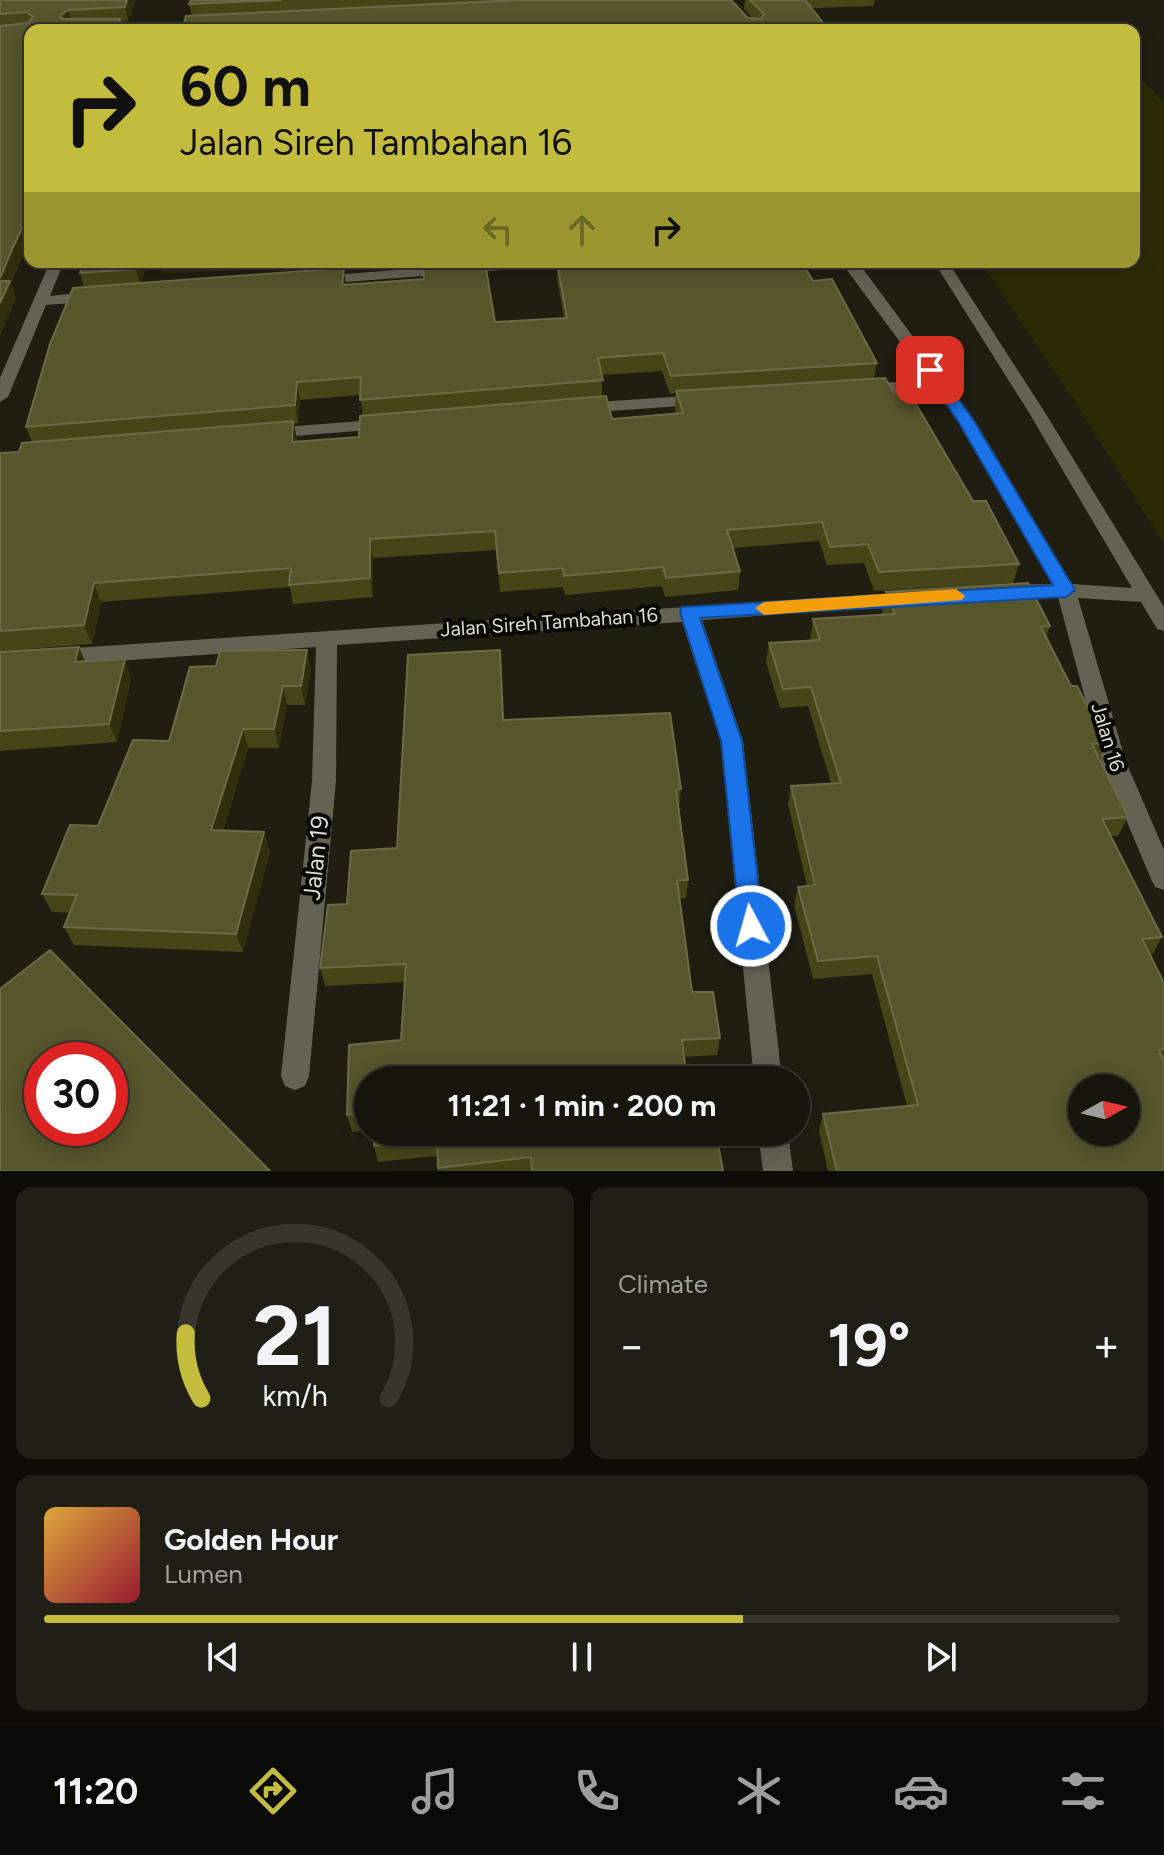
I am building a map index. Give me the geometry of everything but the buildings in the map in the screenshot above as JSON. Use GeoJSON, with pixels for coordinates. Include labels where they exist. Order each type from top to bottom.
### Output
{"type":"FeatureCollection","features":[{"type":"Feature","properties":{"kind":"street"},"geometry":{"type":"LineString","coordinates":[[201,24],[227,22]]}},
{"type":"Feature","properties":{"kind":"street"},"geometry":{"type":"LineString","coordinates":[[0,397],[55,268]]}},
{"type":"Feature","properties":{"kind":"street"},"geometry":{"type":"LineString","coordinates":[[305,281],[475,268]]}},
{"type":"Feature","properties":{"kind":"street","name":"Jalan 16"},"geometry":{"type":"LineString","coordinates":[[854,268],[966,421],[1066,590],[1114,762],[1164,879]]}},
{"type":"Feature","properties":{"kind":"street"},"geometry":{"type":"LineString","coordinates":[[945,268],[1036,411],[1164,624]]}},
{"type":"Feature","properties":{"kind":"street"},"geometry":{"type":"LineString","coordinates":[[41,301],[118,295]]}},
{"type":"Feature","properties":{"kind":"street"},"geometry":{"type":"LineString","coordinates":[[847,390],[939,384]]}},
{"type":"Feature","properties":{"kind":"street"},"geometry":{"type":"LineString","coordinates":[[567,409],[723,398]]}},
{"type":"Feature","properties":{"kind":"street"},"geometry":{"type":"LineString","coordinates":[[252,435],[410,422]]}},
{"type":"Feature","properties":{"kind":"street"},"geometry":{"type":"LineString","coordinates":[[981,594],[1066,590],[1147,596]]}},
{"type":"Feature","properties":{"kind":"street","name":"Jalan Sireh Tambahan 16"},"geometry":{"type":"LineString","coordinates":[[0,661],[936,597]]}},
{"type":"Feature","properties":{"kind":"street"},"geometry":{"type":"LineString","coordinates":[[689,612],[732,741],[767,1066]]}},
{"type":"Feature","properties":{"kind":"street","name":"Jalan 19"},"geometry":{"type":"LineString","coordinates":[[295,1076],[324,781],[327,639]]}},
{"type":"Feature","properties":{"kind":"street"},"geometry":{"type":"LineString","coordinates":[[775,1146],[778,1171]]}},
{"type":"Feature","properties":{"kind":"shaded area"},"geometry":{"type":"Polygon","coordinates":[[[1140,78],[1164,102],[1164,544],[1079,408],[985,268],[1140,268],[1140,78]]]}},
{"type":"Feature","properties":{"kind":"shaded area"},"geometry":{"type":"Polygon","coordinates":[[[162,268],[282,268],[160,274],[162,268]]]}},
{"type":"Feature","properties":{"kind":"slow traffic"},"geometry":{"type":"LineString","coordinates":[[764,608],[956,596]]}},
{"type":"Feature","properties":{"kind":"route"},"geometry":{"type":"LineString","coordinates":[[751,926],[732,741],[689,612],[1066,590],[966,421],[930,370]]}}]}
